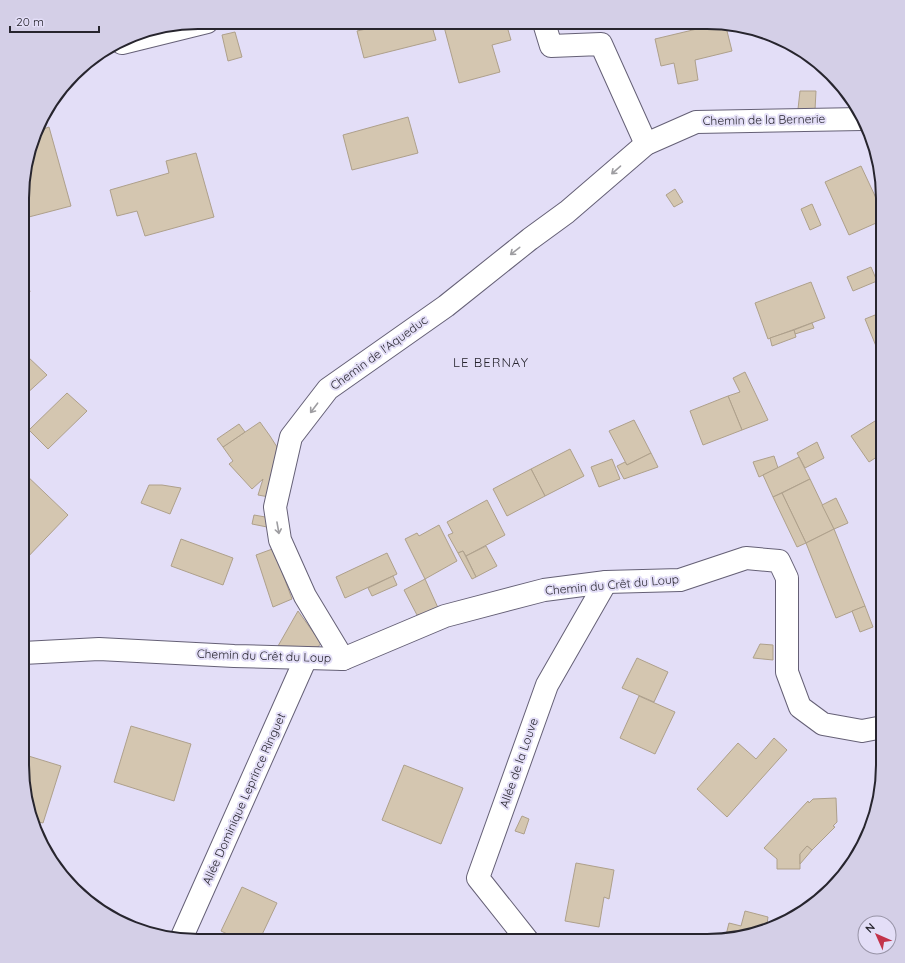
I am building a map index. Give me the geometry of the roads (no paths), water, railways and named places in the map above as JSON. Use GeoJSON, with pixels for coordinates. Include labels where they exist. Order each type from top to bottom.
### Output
{"type":"FeatureCollection","features":[{"type":"Feature","properties":{"kind":"street"},"geometry":{"type":"LineString","coordinates":[[546,29],[551,46],[601,44],[646,144]]}},
{"type":"Feature","properties":{"kind":"street"},"geometry":{"type":"LineString","coordinates":[[158,34],[171,31]]}},
{"type":"Feature","properties":{"kind":"street","name":"Chemin de la Bernerie"},"geometry":{"type":"LineString","coordinates":[[646,144],[696,122],[856,119]]}},
{"type":"Feature","properties":{"kind":"street","name":"Chemin de l'Aqueduc"},"geometry":{"type":"LineString","coordinates":[[343,659],[304,596],[280,540],[275,507],[291,437],[328,389],[446,306],[530,239],[567,212],[646,144]]}},
{"type":"Feature","properties":{"kind":"street","name":"Chemin du Crêt du Loup"},"geometry":{"type":"LineString","coordinates":[[29,653],[100,649],[234,656],[343,659],[445,616],[544,590],[606,582],[680,580],[746,558],[780,562],[787,578],[787,672],[800,707],[823,724],[862,731],[876,728]]}},
{"type":"Feature","properties":{"kind":"street","name":"Allée de la Louve"},"geometry":{"type":"LineString","coordinates":[[522,934],[478,878],[547,685],[606,582]]}},
{"type":"Feature","properties":{"kind":"street","name":"Allée Dominique Leprince Ringuet"},"geometry":{"type":"LineString","coordinates":[[184,934],[306,658]]}},
{"type":"Feature","properties":{"kind":"district","name":"LE BERNAY"},"geometry":{"type":"Point","coordinates":[491,362]}}]}
